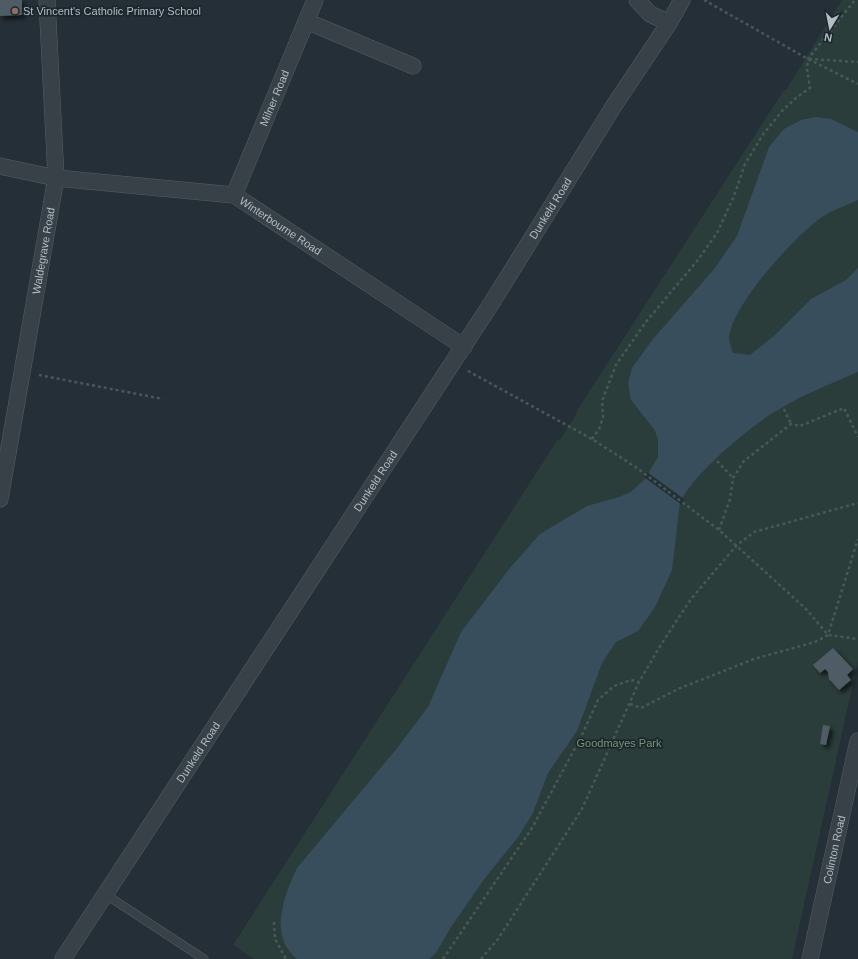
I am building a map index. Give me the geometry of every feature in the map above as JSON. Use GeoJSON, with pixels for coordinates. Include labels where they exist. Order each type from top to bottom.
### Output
{"type":"FeatureCollection","features":[{"type":"Feature","properties":{"kind":"street","name":"Waldegrave Road"},"geometry":{"type":"LineString","coordinates":[[0,498],[56,178],[47,0]]}},
{"type":"Feature","properties":{"kind":"street","name":"Milner Road"},"geometry":{"type":"LineString","coordinates":[[234,195],[315,0]]}},
{"type":"Feature","properties":{"kind":"street"},"geometry":{"type":"LineString","coordinates":[[637,0],[650,14],[669,23]]}},
{"type":"Feature","properties":{"kind":"street","name":"Dunkeld Road"},"geometry":{"type":"LineString","coordinates":[[63,959],[454,362],[615,104],[669,23],[682,0]]}},
{"type":"Feature","properties":{"kind":"street"},"geometry":{"type":"LineString","coordinates":[[306,20],[413,66]]}},
{"type":"Feature","properties":{"kind":"street","name":"Winterbourne Road"},"geometry":{"type":"LineString","coordinates":[[0,166],[56,178],[234,195],[464,346]]}},
{"type":"Feature","properties":{"kind":"street","name":"Colinton Road"},"geometry":{"type":"LineString","coordinates":[[810,959],[858,741]]}},
{"type":"Feature","properties":{"kind":"lane"},"geometry":{"type":"LineString","coordinates":[[105,894],[204,959]]}},
{"type":"Feature","properties":{"kind":"path"},"geometry":{"type":"LineString","coordinates":[[704,0],[808,59],[858,84]]}},
{"type":"Feature","properties":{"kind":"path"},"geometry":{"type":"LineString","coordinates":[[592,439],[599,429],[603,417],[602,401],[616,365],[645,323],[697,261],[717,233],[734,196],[745,164],[764,133],[783,110],[797,97],[810,88],[807,69],[808,59],[855,0]]}},
{"type":"Feature","properties":{"kind":"path"},"geometry":{"type":"LineString","coordinates":[[808,59],[858,62]]}},
{"type":"Feature","properties":{"kind":"path"},"geometry":{"type":"LineString","coordinates":[[454,362],[592,439],[637,468],[719,530],[806,609],[828,635]]}},
{"type":"Feature","properties":{"kind":"path"},"geometry":{"type":"LineString","coordinates":[[22,372],[163,399]]}},
{"type":"Feature","properties":{"kind":"path"},"geometry":{"type":"LineString","coordinates":[[791,424],[800,426],[844,408],[858,436]]}},
{"type":"Feature","properties":{"kind":"path"},"geometry":{"type":"LineString","coordinates":[[784,409],[791,424]]}},
{"type":"Feature","properties":{"kind":"path"},"geometry":{"type":"LineString","coordinates":[[719,530],[730,499],[733,478],[744,461],[791,424]]}},
{"type":"Feature","properties":{"kind":"path"},"geometry":{"type":"LineString","coordinates":[[717,461],[733,478]]}},
{"type":"Feature","properties":{"kind":"path"},"geometry":{"type":"LineString","coordinates":[[481,959],[498,939],[582,809],[639,682],[662,642],[691,599],[736,546],[754,532],[858,503]]}},
{"type":"Feature","properties":{"kind":"path"},"geometry":{"type":"LineString","coordinates":[[828,635],[858,539]]}},
{"type":"Feature","properties":{"kind":"path"},"geometry":{"type":"LineString","coordinates":[[630,704],[641,708],[678,689],[735,666],[815,642],[828,635],[858,639]]}},
{"type":"Feature","properties":{"kind":"path"},"geometry":{"type":"LineString","coordinates":[[443,959],[532,828],[581,737],[598,700],[605,692],[618,684],[631,680],[639,682]]}},
{"type":"Feature","properties":{"kind":"path"},"geometry":{"type":"LineString","coordinates":[[274,922],[275,939],[286,959]]}},
{"type":"Feature","properties":{"kind":"green space","name":"Goodmayes Park"},"geometry":{"type":"Polygon","coordinates":[[[842,0],[858,0],[858,661],[792,959],[254,959],[233,945],[558,439],[560,440],[577,413],[576,412],[784,90],[786,90],[842,0]]]}},
{"type":"Feature","properties":{"kind":"water"},"geometry":{"type":"Polygon","coordinates":[[[816,117],[831,119],[858,132],[858,200],[822,217],[796,239],[766,272],[741,307],[733,324],[729,340],[733,353],[750,355],[775,335],[811,299],[846,280],[858,268],[858,372],[801,397],[756,424],[711,463],[688,490],[680,502],[672,570],[655,607],[638,631],[616,642],[602,663],[577,731],[548,773],[532,815],[518,837],[485,878],[451,927],[436,953],[429,959],[297,959],[288,949],[283,939],[281,915],[287,891],[297,868],[398,747],[428,707],[461,632],[510,568],[540,534],[587,506],[631,492],[645,479],[658,457],[658,439],[654,429],[631,400],[628,383],[632,368],[653,339],[715,268],[737,236],[769,147],[784,129],[801,120],[816,117]]]}},
{"type":"Feature","properties":{"kind":"pier"},"geometry":{"type":"Polygon","coordinates":[[[647,472],[684,499],[682,505],[644,477],[647,472]]]}},
{"type":"Feature","properties":{"kind":"building"},"geometry":{"type":"Polygon","coordinates":[[[0,0],[22,0],[22,15],[0,16],[0,0]]]}},
{"type":"Feature","properties":{"kind":"building"},"geometry":{"type":"Polygon","coordinates":[[[833,648],[853,669],[847,675],[851,680],[839,690],[829,679],[828,672],[825,669],[820,673],[813,665],[833,648]]]}},
{"type":"Feature","properties":{"kind":"building"},"geometry":{"type":"Polygon","coordinates":[[[823,725],[830,726],[826,745],[820,744],[823,725]]]}},
{"type":"Feature","properties":{"kind":"place","name":"St Vincent's Catholic Primary School"},"geometry":{"type":"Point","coordinates":[15,11]}}]}
